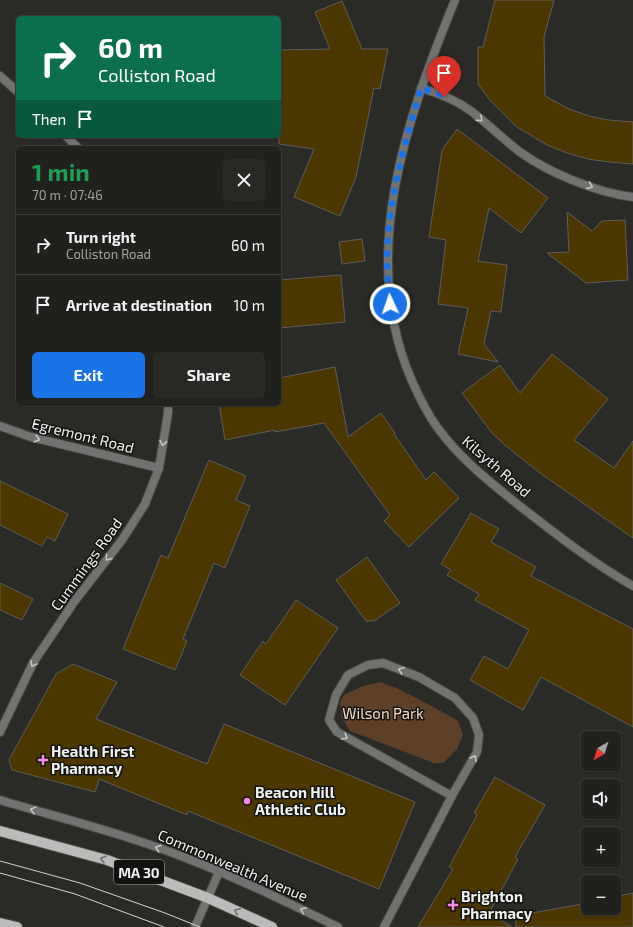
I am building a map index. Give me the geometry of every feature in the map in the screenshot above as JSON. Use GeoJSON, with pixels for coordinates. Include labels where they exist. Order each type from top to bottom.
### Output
{"type":"FeatureCollection","features":[{"type":"Feature","properties":{"kind":"main road","name":"MA 30"},"geometry":{"type":"LineString","coordinates":[[0,831],[107,860],[208,898],[272,927]]}},
{"type":"Feature","properties":{"kind":"main road"},"geometry":{"type":"LineString","coordinates":[[0,923],[17,927]]}},
{"type":"Feature","properties":{"kind":"street","name":"Kilsyth Road"},"geometry":{"type":"LineString","coordinates":[[455,0],[421,88],[408,132],[392,201],[388,238],[390,304],[396,337],[406,367],[419,397],[436,426],[455,451],[479,473],[554,533],[633,586]]}},
{"type":"Feature","properties":{"kind":"street"},"geometry":{"type":"LineString","coordinates":[[0,76],[16,90]]}},
{"type":"Feature","properties":{"kind":"street"},"geometry":{"type":"LineString","coordinates":[[421,88],[438,93],[470,110],[521,153],[546,167],[598,189],[633,197]]}},
{"type":"Feature","properties":{"kind":"street"},"geometry":{"type":"LineString","coordinates":[[68,138],[76,146]]}},
{"type":"Feature","properties":{"kind":"street","name":"Cummings Road"},"geometry":{"type":"LineString","coordinates":[[0,732],[33,663],[74,602],[122,540],[145,504],[159,468],[168,406]]}},
{"type":"Feature","properties":{"kind":"street","name":"Egremont Road"},"geometry":{"type":"LineString","coordinates":[[0,426],[31,437],[159,468]]}},
{"type":"Feature","properties":{"kind":"street"},"geometry":{"type":"LineString","coordinates":[[384,927],[453,794],[477,752],[479,735],[472,718],[455,698],[419,676],[383,663],[368,665],[348,675],[336,695],[329,720],[337,732],[453,794]]}},
{"type":"Feature","properties":{"kind":"street","name":"Commonwealth Avenue"},"geometry":{"type":"LineString","coordinates":[[0,800],[110,831],[192,860],[338,927]]}},
{"type":"Feature","properties":{"kind":"street"},"geometry":{"type":"LineString","coordinates":[[195,927],[218,872]]}},
{"type":"Feature","properties":{"kind":"green space","name":"Wilson Park"},"geometry":{"type":"Polygon","coordinates":[[[380,682],[399,689],[458,721],[463,735],[457,749],[443,763],[434,763],[350,731],[342,718],[340,703],[344,695],[363,686],[380,682]]]}},
{"type":"Feature","properties":{"kind":"building"},"geometry":{"type":"Polygon","coordinates":[[[495,0],[554,0],[544,37],[545,96],[569,109],[589,116],[608,120],[633,122],[633,164],[588,159],[547,145],[517,127],[489,99],[478,84],[478,47],[483,47],[495,0]]]}},
{"type":"Feature","properties":{"kind":"building"},"geometry":{"type":"Polygon","coordinates":[[[342,1],[362,49],[388,49],[380,89],[374,88],[356,177],[340,216],[294,197],[314,149],[279,144],[279,138],[281,138],[281,50],[330,49],[315,12],[342,1]]]}},
{"type":"Feature","properties":{"kind":"building"},"geometry":{"type":"Polygon","coordinates":[[[457,129],[548,198],[521,233],[489,208],[478,261],[507,265],[501,312],[491,311],[484,344],[498,362],[458,354],[468,308],[438,304],[446,240],[429,237],[442,150],[457,129]]]}},
{"type":"Feature","properties":{"kind":"building"},"geometry":{"type":"Polygon","coordinates":[[[567,212],[592,231],[602,221],[625,220],[628,280],[586,283],[547,253],[569,252],[567,212]]]}},
{"type":"Feature","properties":{"kind":"building"},"geometry":{"type":"Polygon","coordinates":[[[362,239],[365,261],[342,264],[339,242],[362,239]]]}},
{"type":"Feature","properties":{"kind":"building"},"geometry":{"type":"Polygon","coordinates":[[[341,275],[345,322],[281,328],[281,280],[341,275]]]}},
{"type":"Feature","properties":{"kind":"building"},"geometry":{"type":"Polygon","coordinates":[[[552,354],[608,399],[574,440],[614,468],[633,441],[633,538],[540,473],[506,446],[492,433],[462,393],[500,365],[520,393],[552,354]]]}},
{"type":"Feature","properties":{"kind":"building"},"geometry":{"type":"Polygon","coordinates":[[[335,367],[348,437],[381,413],[426,480],[434,472],[459,498],[409,547],[384,521],[390,515],[324,423],[275,432],[275,430],[225,440],[219,406],[281,406],[281,378],[335,367]]]}},
{"type":"Feature","properties":{"kind":"building"},"geometry":{"type":"Polygon","coordinates":[[[209,460],[246,476],[236,500],[250,506],[225,568],[214,563],[183,639],[187,641],[175,670],[123,649],[161,555],[168,558],[209,460]]]}},
{"type":"Feature","properties":{"kind":"building"},"geometry":{"type":"Polygon","coordinates":[[[0,481],[68,514],[55,541],[47,537],[42,546],[0,525],[0,481]]]}},
{"type":"Feature","properties":{"kind":"building"},"geometry":{"type":"Polygon","coordinates":[[[471,513],[499,529],[491,542],[536,567],[531,576],[633,629],[633,727],[541,677],[523,710],[470,680],[484,656],[508,669],[529,630],[475,600],[479,594],[447,575],[451,570],[441,564],[471,513]]]}},
{"type":"Feature","properties":{"kind":"building"},"geometry":{"type":"Polygon","coordinates":[[[367,557],[400,603],[374,621],[366,621],[336,580],[367,557]]]}},
{"type":"Feature","properties":{"kind":"building"},"geometry":{"type":"Polygon","coordinates":[[[0,583],[33,599],[22,620],[0,610],[0,583]]]}},
{"type":"Feature","properties":{"kind":"building"},"geometry":{"type":"Polygon","coordinates":[[[296,600],[338,628],[285,705],[240,675],[263,641],[266,644],[296,600]]]}},
{"type":"Feature","properties":{"kind":"building"},"geometry":{"type":"Polygon","coordinates":[[[73,664],[117,682],[96,719],[207,764],[224,724],[415,802],[379,889],[188,811],[187,815],[99,779],[95,792],[12,770],[9,760],[56,674],[73,664]]]}},
{"type":"Feature","properties":{"kind":"building"},"geometry":{"type":"Polygon","coordinates":[[[495,777],[545,805],[515,857],[518,859],[489,913],[512,927],[418,927],[453,869],[449,867],[477,815],[474,813],[495,777]]]}},
{"type":"Feature","properties":{"kind":"building"},"geometry":{"type":"Polygon","coordinates":[[[633,893],[633,927],[516,927],[515,916],[581,904],[581,915],[621,915],[621,896],[633,893]]]}},
{"type":"Feature","properties":{"kind":"tram line"},"geometry":{"type":"LineString","coordinates":[[0,861],[80,883],[200,927]]}},
{"type":"Feature","properties":{"kind":"tram line"},"geometry":{"type":"LineString","coordinates":[[0,873],[75,894],[164,927]]}},
{"type":"Feature","properties":{"kind":"place","name":"Health First Pharmacy"},"geometry":{"type":"Point","coordinates":[43,760]}},
{"type":"Feature","properties":{"kind":"place","name":"Beacon Hill Athletic Club"},"geometry":{"type":"Point","coordinates":[247,801]}},
{"type":"Feature","properties":{"kind":"place","name":"Brighton Pharmacy"},"geometry":{"type":"Point","coordinates":[453,905]}},
{"type":"Feature","properties":{"kind":"route"},"geometry":{"type":"LineString","coordinates":[[390,304],[388,238],[392,201],[408,132],[421,88],[438,93],[444,97]]}}]}
